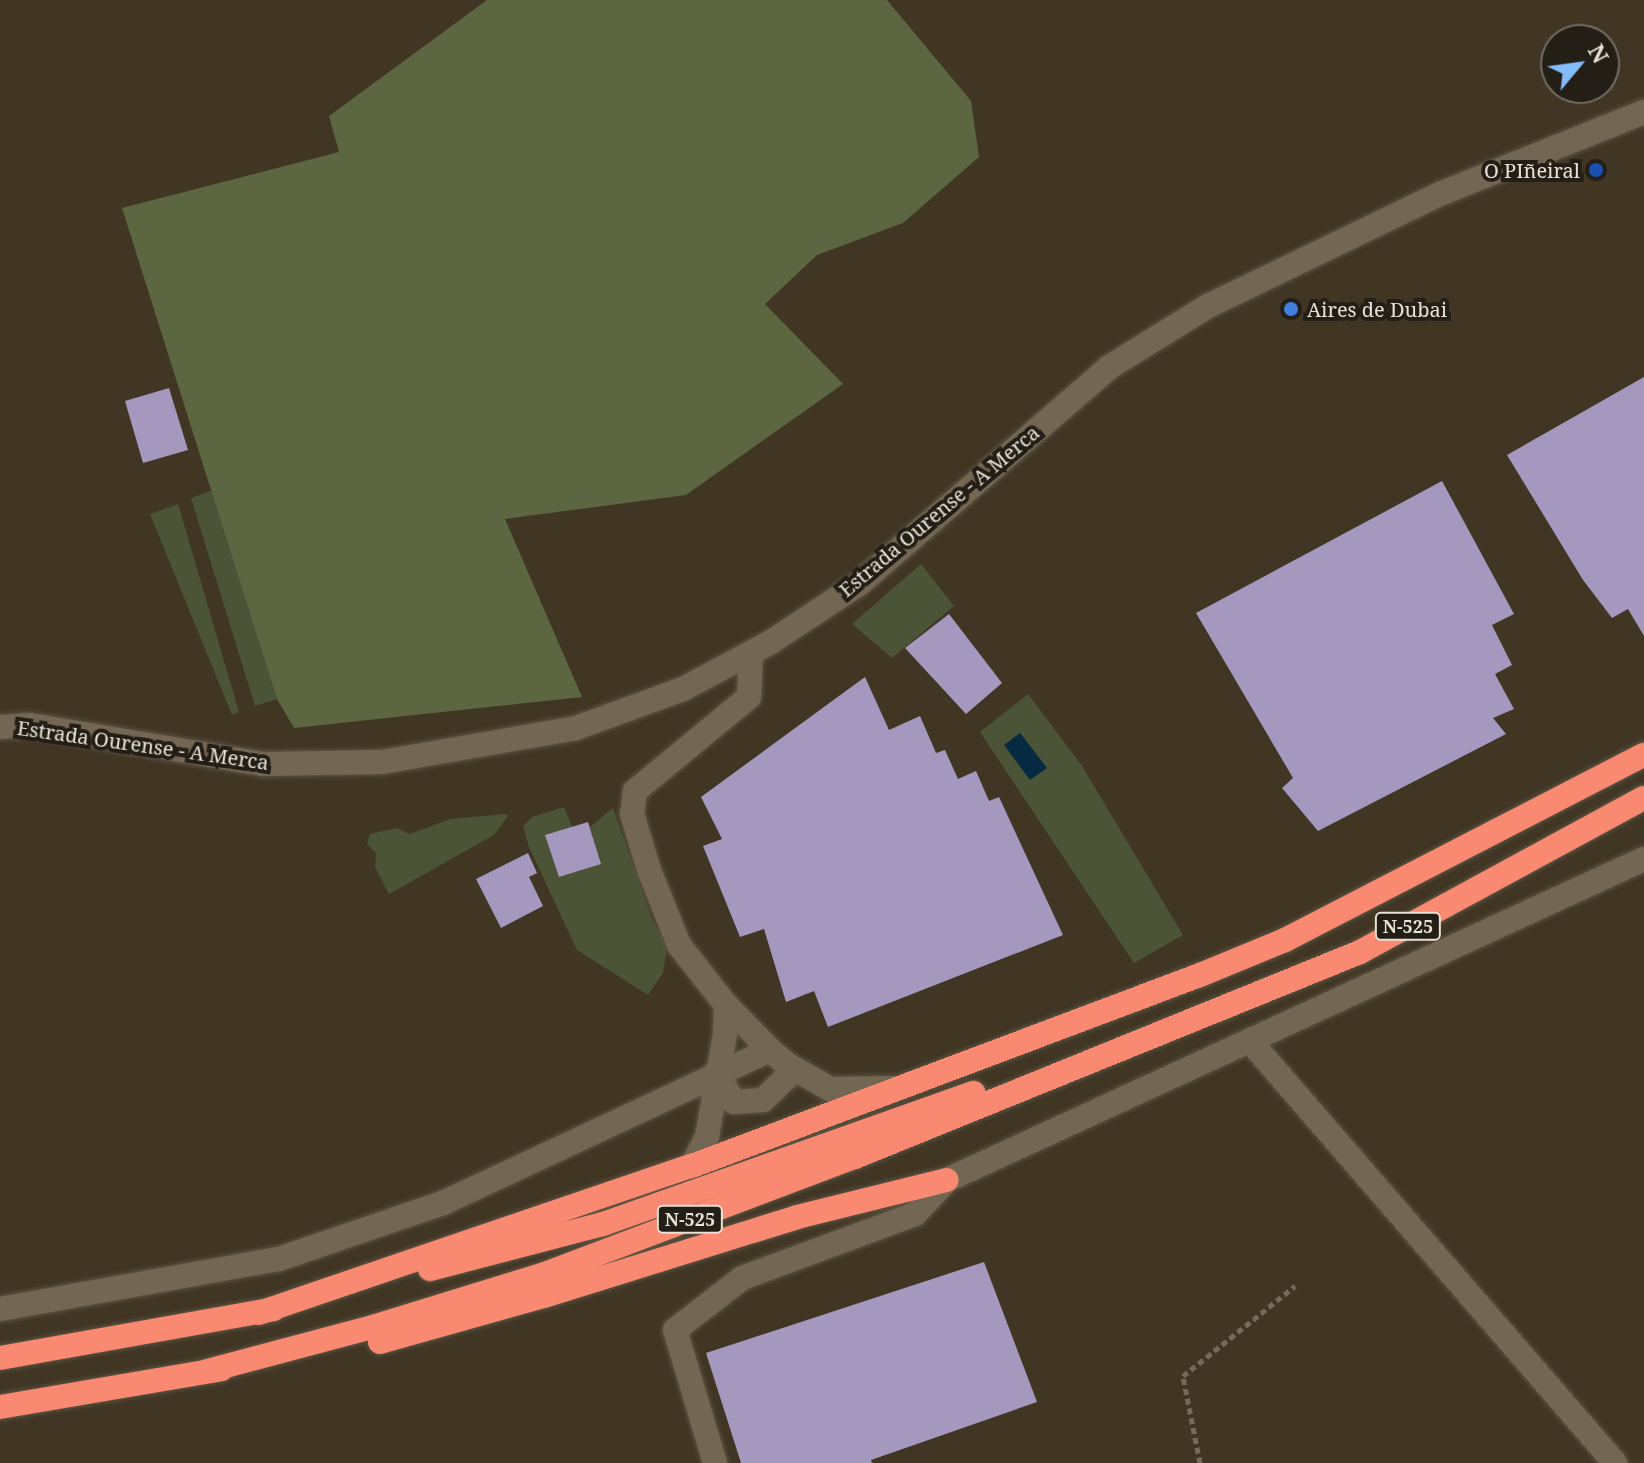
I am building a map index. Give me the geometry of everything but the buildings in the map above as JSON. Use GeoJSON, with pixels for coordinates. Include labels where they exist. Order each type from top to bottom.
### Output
{"type":"FeatureCollection","features":[{"type":"Feature","properties":{"kind":"highway"},"geometry":{"type":"LineString","coordinates":[[259,1313],[692,1166],[1285,940],[1644,755]]}},
{"type":"Feature","properties":{"kind":"highway","name":"N-525"},"geometry":{"type":"LineString","coordinates":[[0,1407],[207,1371],[376,1326],[542,1275],[855,1157],[1360,952],[1644,798]]}},
{"type":"Feature","properties":{"kind":"highway"},"geometry":{"type":"LineString","coordinates":[[0,1358],[259,1313],[603,1224],[935,1106],[1161,1031]]}},
{"type":"Feature","properties":{"kind":"highway"},"geometry":{"type":"LineString","coordinates":[[207,1371],[361,1347],[544,1296],[797,1217],[947,1180]]}},
{"type":"Feature","properties":{"kind":"street","name":"Estrada Ourense - A Merca"},"geometry":{"type":"LineString","coordinates":[[0,727],[30,725],[262,764],[382,762],[576,728],[683,689],[751,653],[859,584],[1108,368],[1208,306],[1440,194],[1644,112]]}},
{"type":"Feature","properties":{"kind":"street"},"geometry":{"type":"LineString","coordinates":[[751,653],[749,697],[635,791],[632,814],[679,945],[726,1005],[779,1058],[830,1089],[897,1088]]}},
{"type":"Feature","properties":{"kind":"street"},"geometry":{"type":"LineString","coordinates":[[715,1463],[675,1330],[742,1278],[915,1214],[947,1180],[1644,859]]}},
{"type":"Feature","properties":{"kind":"street"},"geometry":{"type":"LineString","coordinates":[[692,1166],[707,1137],[725,1034],[726,1005]]}},
{"type":"Feature","properties":{"kind":"street"},"geometry":{"type":"LineString","coordinates":[[1250,1041],[1615,1463]]}},
{"type":"Feature","properties":{"kind":"street"},"geometry":{"type":"LineString","coordinates":[[716,1072],[734,1102],[763,1100],[786,1078],[779,1058]]}},
{"type":"Feature","properties":{"kind":"street"},"geometry":{"type":"LineString","coordinates":[[0,1309],[279,1259],[443,1203],[716,1072],[779,1058]]}},
{"type":"Feature","properties":{"kind":"path"},"geometry":{"type":"LineString","coordinates":[[1200,1463],[1183,1376],[1295,1286]]}},
{"type":"Feature","properties":{"kind":"green space"},"geometry":{"type":"Polygon","coordinates":[[[487,0],[887,0],[971,101],[979,157],[903,223],[817,255],[765,304],[843,384],[686,495],[505,519],[582,697],[294,728],[277,699],[122,208],[339,152],[329,116],[487,0]]]}},
{"type":"Feature","properties":{"kind":"green space"},"geometry":{"type":"Polygon","coordinates":[[[213,490],[277,699],[255,706],[191,498],[213,490]]]}},
{"type":"Feature","properties":{"kind":"green space"},"geometry":{"type":"Polygon","coordinates":[[[178,504],[239,712],[232,715],[150,514],[178,504]]]}},
{"type":"Feature","properties":{"kind":"green space"},"geometry":{"type":"Polygon","coordinates":[[[921,564],[954,606],[892,658],[852,624],[921,564]]]}},
{"type":"Feature","properties":{"kind":"green space"},"geometry":{"type":"Polygon","coordinates":[[[1028,694],[1082,766],[1183,935],[1134,963],[980,732],[1028,694]]]}},
{"type":"Feature","properties":{"kind":"green space"},"geometry":{"type":"Polygon","coordinates":[[[564,807],[572,827],[546,836],[559,877],[600,864],[590,827],[613,808],[652,918],[667,948],[663,973],[648,995],[577,950],[529,847],[523,826],[532,817],[564,807]]]}},
{"type":"Feature","properties":{"kind":"green space"},"geometry":{"type":"Polygon","coordinates":[[[508,816],[494,835],[389,894],[375,867],[376,853],[367,844],[370,834],[397,828],[410,834],[450,819],[508,816]]]}},
{"type":"Feature","properties":{"kind":"water"},"geometry":{"type":"Polygon","coordinates":[[[1020,733],[1047,768],[1030,780],[1004,745],[1020,733]]]}},
{"type":"Feature","properties":{"kind":"place","name":"O PIñeiral"},"geometry":{"type":"Point","coordinates":[1596,170]}},
{"type":"Feature","properties":{"kind":"place","name":"Aires de Dubai"},"geometry":{"type":"Point","coordinates":[1291,309]}}]}
